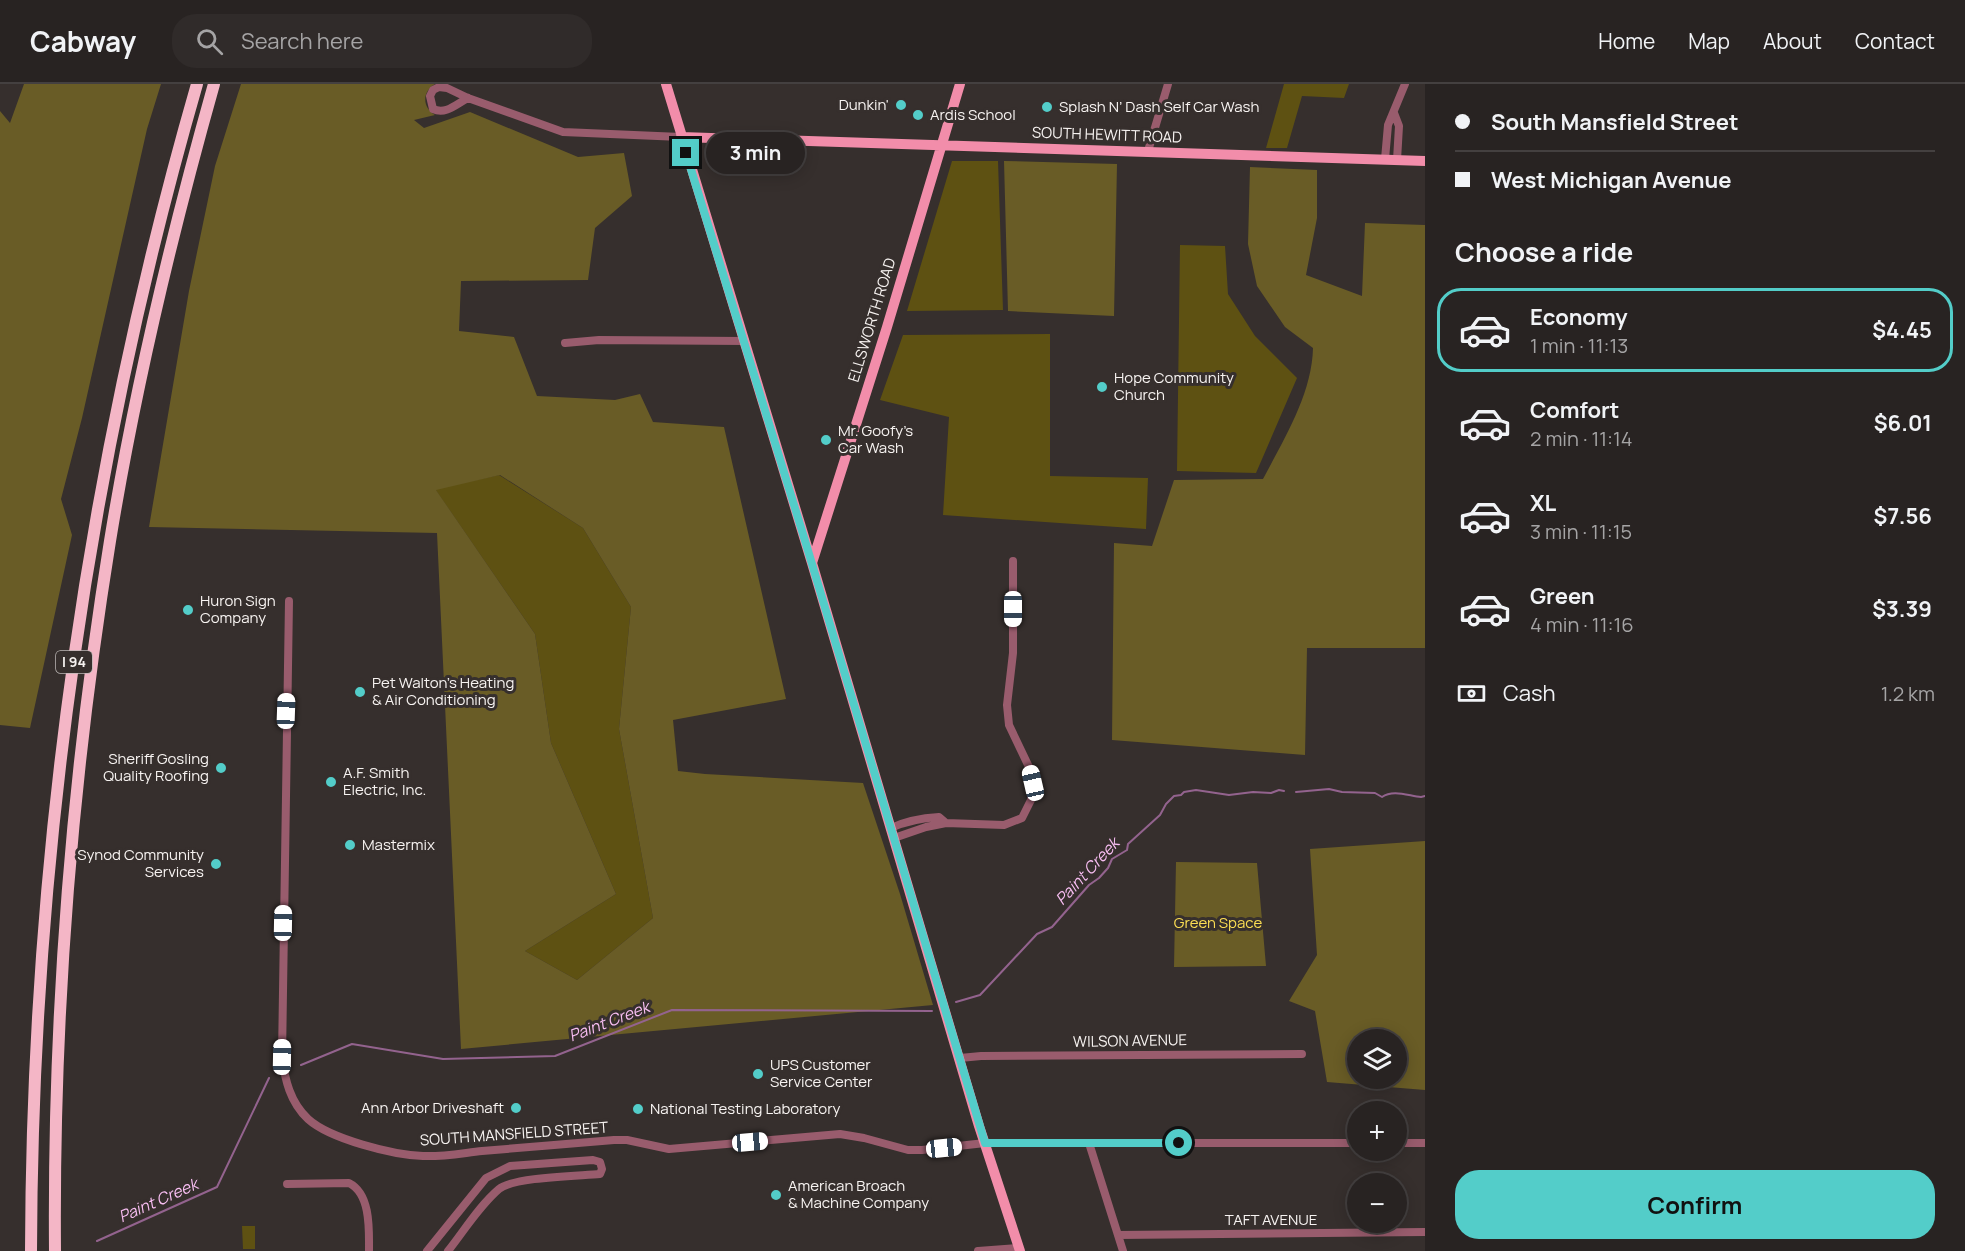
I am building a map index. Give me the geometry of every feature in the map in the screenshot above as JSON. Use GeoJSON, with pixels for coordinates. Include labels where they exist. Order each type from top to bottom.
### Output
{"type":"FeatureCollection","features":[{"type":"Feature","properties":{"kind":"highway","name":"I 94"},"geometry":{"type":"LineString","coordinates":[[31,1251],[31,1176],[36,1050],[44,922],[56,789],[82,608],[107,459],[147,273],[196,84]]}},
{"type":"Feature","properties":{"kind":"highway","name":"I 94"},"geometry":{"type":"LineString","coordinates":[[55,1251],[54,1166],[61,981],[80,754],[110,542],[126,452],[165,276],[214,84]]}},
{"type":"Feature","properties":{"kind":"main road"},"geometry":{"type":"LineString","coordinates":[[666,84],[985,1143],[1019,1249]]}},
{"type":"Feature","properties":{"kind":"main road","name":"ELLSWORTH ROAD"},"geometry":{"type":"LineString","coordinates":[[812,563],[960,84]]}},
{"type":"Feature","properties":{"kind":"main road","name":"SOUTH HEWITT ROAD"},"geometry":{"type":"LineString","coordinates":[[681,137],[1425,161]]}},
{"type":"Feature","properties":{"kind":"street"},"geometry":{"type":"LineString","coordinates":[[1148,152],[1168,84]]}},
{"type":"Feature","properties":{"kind":"street"},"geometry":{"type":"LineString","coordinates":[[1385,159],[1388,125],[1405,84]]}},
{"type":"Feature","properties":{"kind":"street"},"geometry":{"type":"LineString","coordinates":[[468,98],[563,132],[681,137]]}},
{"type":"Feature","properties":{"kind":"street"},"geometry":{"type":"LineString","coordinates":[[1394,113],[1399,126],[1397,160]]}},
{"type":"Feature","properties":{"kind":"street"},"geometry":{"type":"LineString","coordinates":[[565,343],[599,340],[745,341]]}},
{"type":"Feature","properties":{"kind":"street"},"geometry":{"type":"LineString","coordinates":[[892,833],[946,823],[1004,825],[1022,818],[1031,800],[1033,783],[1029,767],[1009,725],[1007,705],[1013,653],[1012,561]]}},
{"type":"Feature","properties":{"kind":"street","name":"SOUTH MANSFIELD STREET"},"geometry":{"type":"LineString","coordinates":[[289,601],[282,1057],[285,1080],[294,1101],[307,1118],[325,1131],[339,1138],[425,1156],[614,1140],[627,1140],[669,1149],[840,1134],[908,1150],[985,1143],[1347,1143]]}},
{"type":"Feature","properties":{"kind":"street","name":"WILSON AVENUE"},"geometry":{"type":"LineString","coordinates":[[960,1058],[1302,1054]]}},
{"type":"Feature","properties":{"kind":"street"},"geometry":{"type":"LineString","coordinates":[[1089,1143],[1123,1251]]}},
{"type":"Feature","properties":{"kind":"street"},"geometry":{"type":"LineString","coordinates":[[1407,1143],[1425,1143]]}},
{"type":"Feature","properties":{"kind":"street"},"geometry":{"type":"LineString","coordinates":[[427,1251],[486,1178],[510,1166],[593,1160],[600,1162],[602,1169],[600,1174],[517,1182],[500,1188],[448,1251]]}},
{"type":"Feature","properties":{"kind":"street"},"geometry":{"type":"LineString","coordinates":[[287,1184],[349,1183],[356,1186],[362,1196],[370,1225],[369,1251]]}},
{"type":"Feature","properties":{"kind":"street","name":"TAFT AVENUE"},"geometry":{"type":"LineString","coordinates":[[1118,1235],[1425,1232]]}},
{"type":"Feature","properties":{"kind":"street"},"geometry":{"type":"LineString","coordinates":[[978,1251],[1019,1249]]}},
{"type":"Feature","properties":{"kind":"shaded area"},"geometry":{"type":"Polygon","coordinates":[[[1284,84],[1349,84],[1344,98],[1302,96],[1287,148],[1266,148],[1284,84]]]}},
{"type":"Feature","properties":{"kind":"shaded area"},"geometry":{"type":"Polygon","coordinates":[[[952,161],[998,161],[1003,310],[907,311],[952,161]]]}},
{"type":"Feature","properties":{"kind":"shaded area"},"geometry":{"type":"Polygon","coordinates":[[[1180,245],[1225,246],[1228,294],[1255,336],[1297,378],[1256,473],[1177,471],[1180,245]]]}},
{"type":"Feature","properties":{"kind":"shaded area"},"geometry":{"type":"Polygon","coordinates":[[[1050,334],[1050,476],[1148,478],[1146,529],[943,515],[949,417],[880,400],[903,335],[1050,334]]]}},
{"type":"Feature","properties":{"kind":"shaded area"},"geometry":{"type":"Polygon","coordinates":[[[499,475],[583,528],[631,607],[619,729],[653,918],[577,980],[525,951],[616,894],[551,743],[535,634],[435,489],[499,475]]]}},
{"type":"Feature","properties":{"kind":"shaded area"},"geometry":{"type":"Polygon","coordinates":[[[242,1226],[255,1226],[255,1249],[243,1249],[242,1226]]]}},
{"type":"Feature","properties":{"kind":"green space"},"geometry":{"type":"Polygon","coordinates":[[[24,84],[161,84],[147,129],[82,418],[61,499],[72,535],[30,728],[0,725],[0,111],[10,123],[24,84]]]}},
{"type":"Feature","properties":{"kind":"green space"},"geometry":{"type":"Polygon","coordinates":[[[241,84],[435,84],[428,91],[425,100],[428,108],[435,115],[414,120],[424,128],[470,112],[578,157],[624,153],[632,196],[595,228],[588,280],[461,281],[459,331],[514,337],[537,396],[615,400],[640,394],[653,422],[724,427],[786,699],[673,720],[678,771],[863,783],[900,894],[933,1005],[461,1049],[437,533],[149,527],[189,291],[215,166],[241,84]],[[500,475],[436,490],[535,634],[551,743],[616,894],[525,951],[577,980],[653,918],[619,729],[631,607],[583,528],[500,475]]]}},
{"type":"Feature","properties":{"kind":"green space"},"geometry":{"type":"Polygon","coordinates":[[[1004,161],[1117,164],[1114,316],[1008,311],[1004,161]]]}},
{"type":"Feature","properties":{"kind":"green space"},"geometry":{"type":"Polygon","coordinates":[[[1250,167],[1317,170],[1317,218],[1306,275],[1362,296],[1365,223],[1425,225],[1425,648],[1307,648],[1305,755],[1112,740],[1114,543],[1152,546],[1174,480],[1263,479],[1296,416],[1308,382],[1313,348],[1285,327],[1257,286],[1248,244],[1250,167]]]}},
{"type":"Feature","properties":{"kind":"green space"},"geometry":{"type":"Polygon","coordinates":[[[1425,841],[1425,1090],[1407,1089],[1407,1029],[1347,1029],[1347,1084],[1327,1082],[1315,1011],[1289,1001],[1317,955],[1310,849],[1425,841]]]}},
{"type":"Feature","properties":{"kind":"green space","name":"Green Space"},"geometry":{"type":"Polygon","coordinates":[[[1176,862],[1257,863],[1266,966],[1174,967],[1176,862]]]}},
{"type":"Feature","properties":{"kind":"waterway","name":"Paint Creek"},"geometry":{"type":"LineString","coordinates":[[1296,792],[1329,789],[1342,792],[1375,793],[1382,797],[1391,793],[1425,796]]}},
{"type":"Feature","properties":{"kind":"waterway","name":"Paint Creek"},"geometry":{"type":"LineString","coordinates":[[956,1002],[980,995],[1037,934],[1052,927],[1089,885],[1108,868],[1112,859],[1127,850],[1128,844],[1160,815],[1174,796],[1196,790],[1229,795],[1284,791]]}},
{"type":"Feature","properties":{"kind":"waterway","name":"Paint Creek"},"geometry":{"type":"LineString","coordinates":[[301,1065],[352,1044],[443,1059],[555,1056],[672,1010],[932,1011]]}},
{"type":"Feature","properties":{"kind":"waterway","name":"Paint Creek"},"geometry":{"type":"LineString","coordinates":[[97,1241],[217,1187],[269,1078]]}},
{"type":"Feature","properties":{"kind":"place","name":"Dunkin'"},"geometry":{"type":"Point","coordinates":[901,105]}},
{"type":"Feature","properties":{"kind":"place","name":"Splash N’ Dash Self Car Wash"},"geometry":{"type":"Point","coordinates":[1047,107]}},
{"type":"Feature","properties":{"kind":"place","name":"Ardis School"},"geometry":{"type":"Point","coordinates":[918,115]}},
{"type":"Feature","properties":{"kind":"place","name":"Hope Community Church"},"geometry":{"type":"Point","coordinates":[1102,387]}},
{"type":"Feature","properties":{"kind":"place","name":"Mr. Goofy’s Car Wash"},"geometry":{"type":"Point","coordinates":[826,440]}},
{"type":"Feature","properties":{"kind":"place","name":"Huron Sign Company"},"geometry":{"type":"Point","coordinates":[188,610]}},
{"type":"Feature","properties":{"kind":"place","name":"Pet Walton's Heating & Air Conditioning"},"geometry":{"type":"Point","coordinates":[360,692]}},
{"type":"Feature","properties":{"kind":"place","name":"Sheriff Gosling Quality Roofing"},"geometry":{"type":"Point","coordinates":[221,768]}},
{"type":"Feature","properties":{"kind":"place","name":"A.F. Smith Electric, Inc."},"geometry":{"type":"Point","coordinates":[331,782]}},
{"type":"Feature","properties":{"kind":"place","name":"Mastermix"},"geometry":{"type":"Point","coordinates":[350,845]}},
{"type":"Feature","properties":{"kind":"place","name":"Synod Community Services"},"geometry":{"type":"Point","coordinates":[216,864]}},
{"type":"Feature","properties":{"kind":"place","name":"UPS Customer Service Center"},"geometry":{"type":"Point","coordinates":[758,1074]}},
{"type":"Feature","properties":{"kind":"place","name":"Ann Arbor Driveshaft"},"geometry":{"type":"Point","coordinates":[516,1108]}},
{"type":"Feature","properties":{"kind":"place","name":"National Testing Laboratory"},"geometry":{"type":"Point","coordinates":[638,1109]}},
{"type":"Feature","properties":{"kind":"place","name":"American Broach & Machine Company"},"geometry":{"type":"Point","coordinates":[776,1195]}},
{"type":"Feature","properties":{"kind":"route"},"geometry":{"type":"LineString","coordinates":[[686,153],[745,341],[985,1143],[1179,1143]]}}]}
